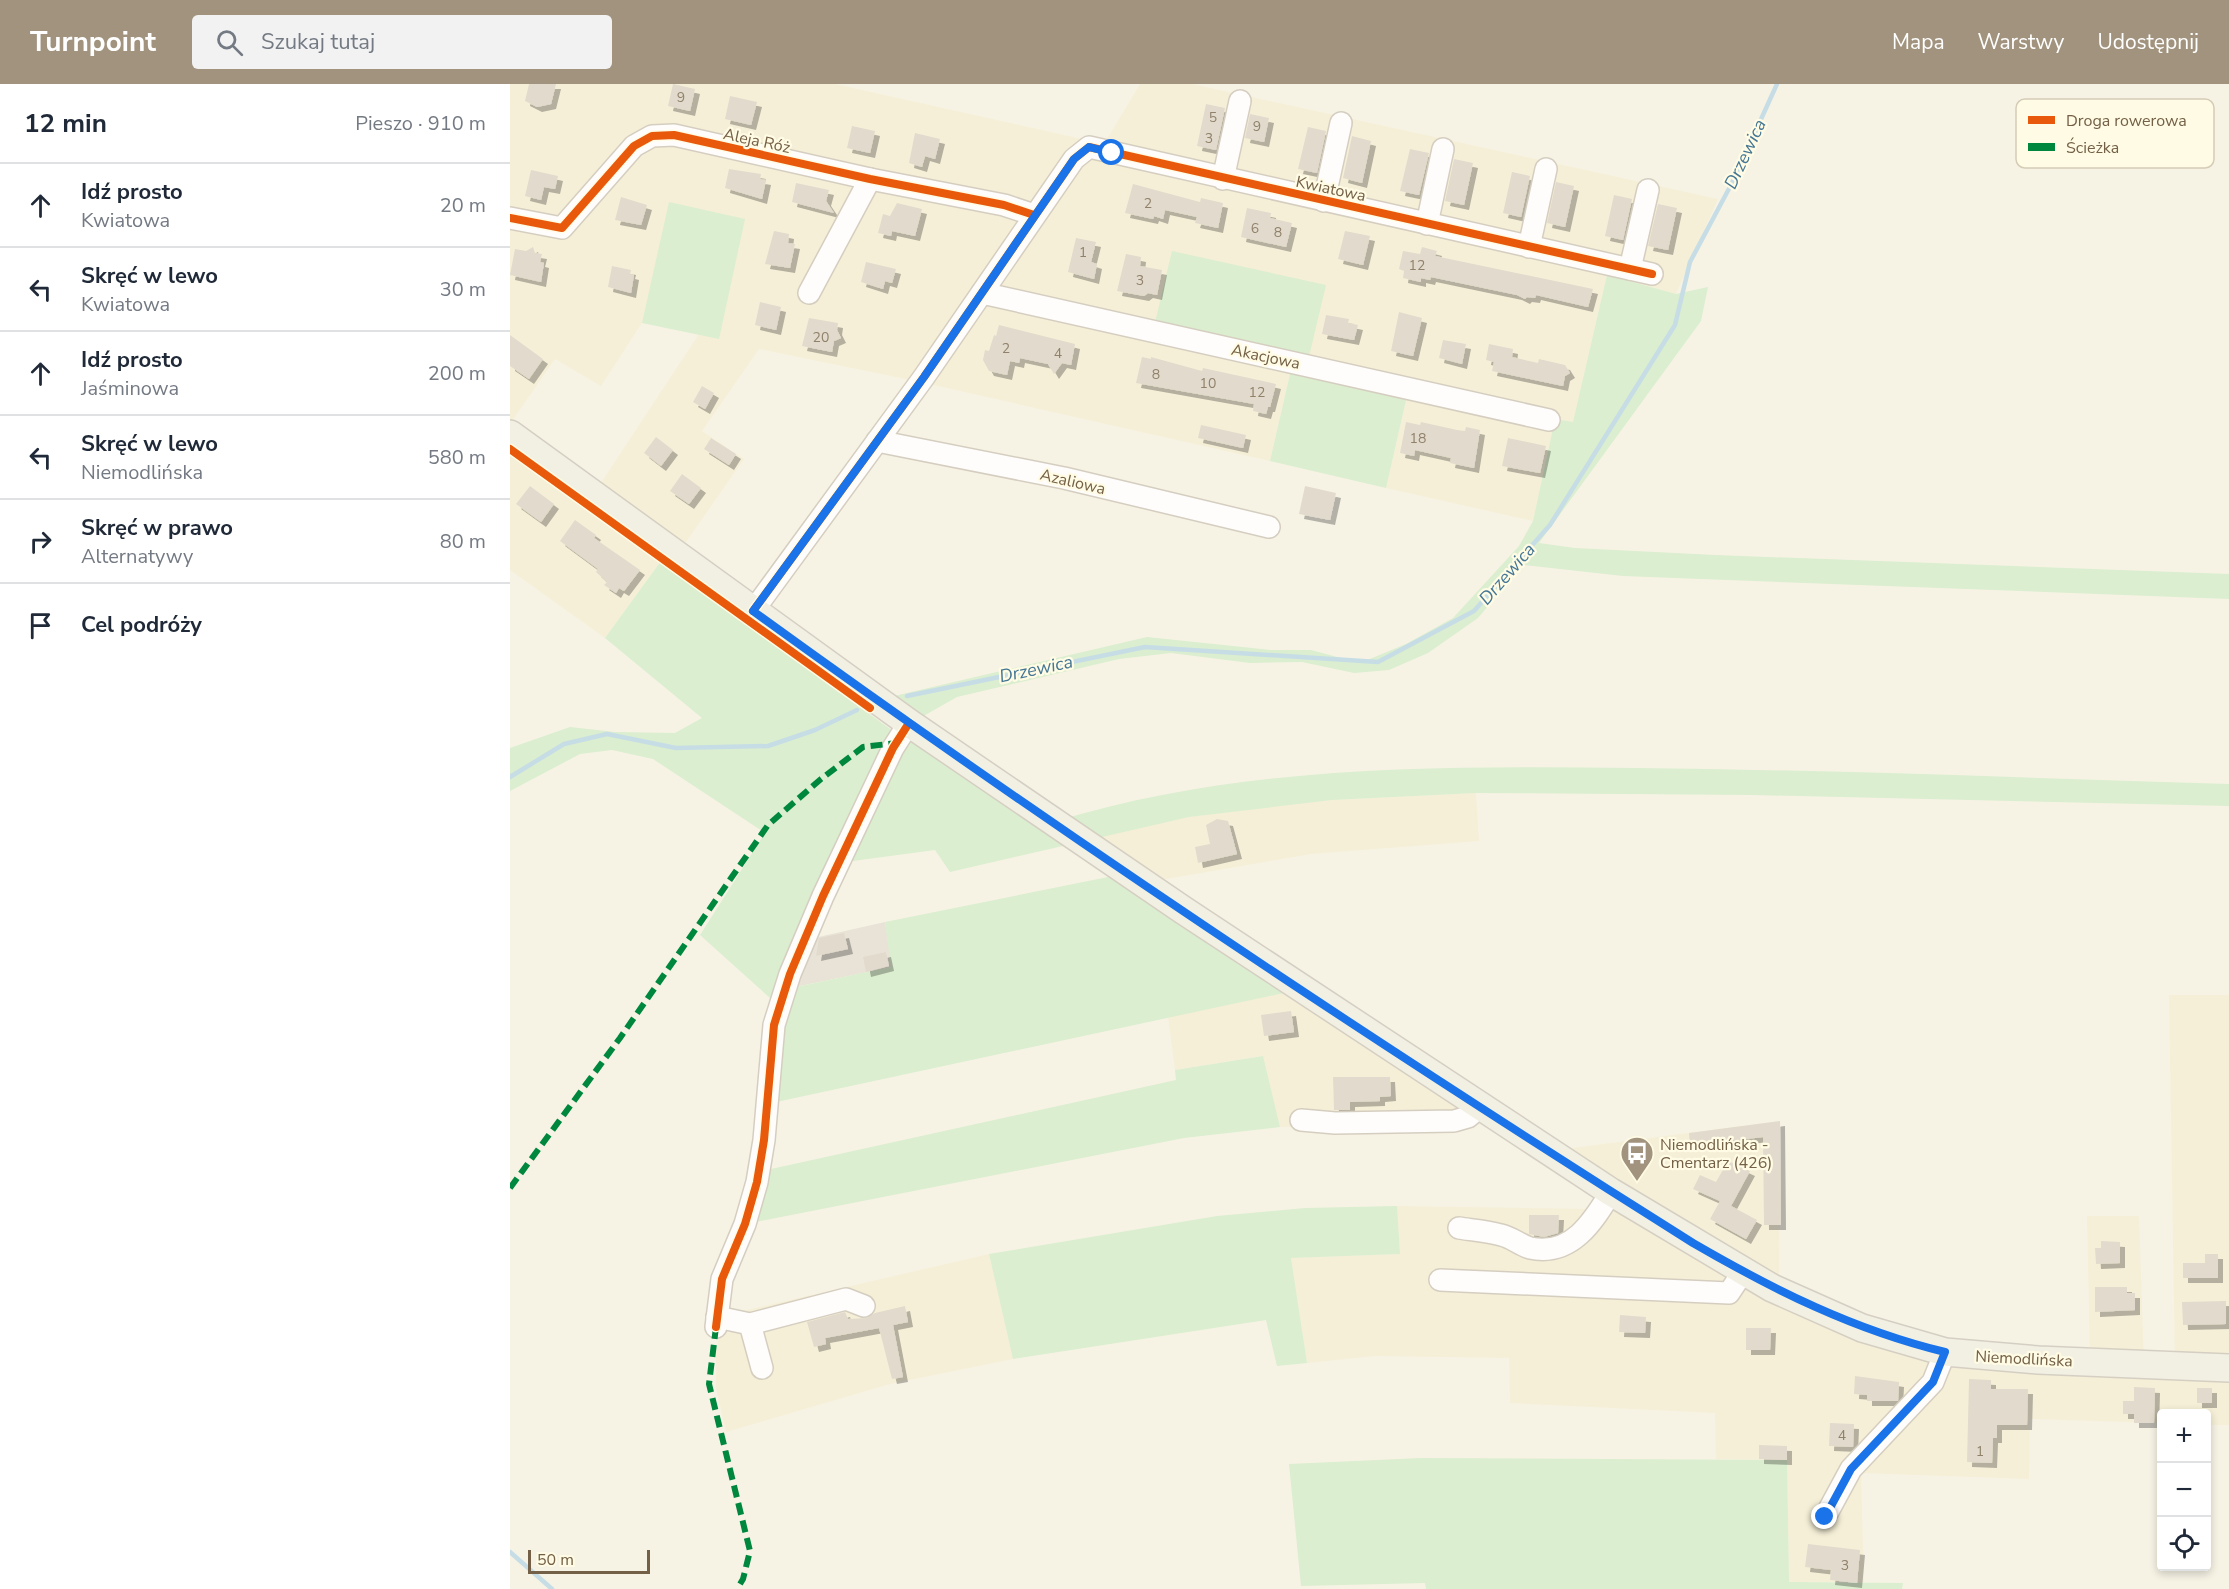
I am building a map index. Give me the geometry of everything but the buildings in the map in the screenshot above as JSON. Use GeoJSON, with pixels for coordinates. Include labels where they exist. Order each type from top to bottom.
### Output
{"type":"FeatureCollection","features":[{"type":"Feature","properties":{"kind":"main road","name":"Niemodlińska"},"geometry":{"type":"LineString","coordinates":[[510,434],[909,723],[1183,910],[1611,1192],[1772,1288],[1862,1328],[1945,1352],[2038,1360],[2229,1368]]}},
{"type":"Feature","properties":{"kind":"street"},"geometry":{"type":"LineString","coordinates":[[1223,178],[1240,101]]}},
{"type":"Feature","properties":{"kind":"street"},"geometry":{"type":"LineString","coordinates":[[1324,201],[1341,123]]}},
{"type":"Feature","properties":{"kind":"street","name":"Aleja Róż"},"geometry":{"type":"LineString","coordinates":[[510,218],[562,228],[634,146],[652,136],[674,135],[1004,205],[1034,215]]}},
{"type":"Feature","properties":{"kind":"street","name":"Kwiatowa"},"geometry":{"type":"LineString","coordinates":[[1034,215],[1074,159],[1089,147],[1652,274]]}},
{"type":"Feature","properties":{"kind":"street"},"geometry":{"type":"LineString","coordinates":[[1427,224],[1443,148]]}},
{"type":"Feature","properties":{"kind":"street"},"geometry":{"type":"LineString","coordinates":[[1529,247],[1546,169]]}},
{"type":"Feature","properties":{"kind":"street"},"geometry":{"type":"LineString","coordinates":[[809,293],[870,178]]}},
{"type":"Feature","properties":{"kind":"street"},"geometry":{"type":"LineString","coordinates":[[1630,270],[1648,190]]}},
{"type":"Feature","properties":{"kind":"street"},"geometry":{"type":"LineString","coordinates":[[753,611],[877,441],[1034,215]]}},
{"type":"Feature","properties":{"kind":"street","name":"Akacjowa"},"geometry":{"type":"LineString","coordinates":[[982,293],[1549,420]]}},
{"type":"Feature","properties":{"kind":"street","name":"Azaliowa"},"geometry":{"type":"LineString","coordinates":[[877,441],[1064,478],[1269,526]]}},
{"type":"Feature","properties":{"kind":"street"},"geometry":{"type":"LineString","coordinates":[[864,1306],[846,1299],[750,1324],[717,1322],[722,1280],[744,1224],[757,1182],[764,1140],[774,1025],[790,974],[823,896],[893,748],[909,723]]}},
{"type":"Feature","properties":{"kind":"street"},"geometry":{"type":"LineString","coordinates":[[1301,1120],[1335,1123],[1454,1121],[1468,1118],[1481,1106]]}},
{"type":"Feature","properties":{"kind":"street"},"geometry":{"type":"LineString","coordinates":[[1459,1228],[1501,1235],[1528,1248],[1550,1251],[1565,1246],[1579,1236],[1599,1213],[1611,1192]]}},
{"type":"Feature","properties":{"kind":"street"},"geometry":{"type":"LineString","coordinates":[[1440,1280],[1729,1293],[1743,1272]]}},
{"type":"Feature","properties":{"kind":"street"},"geometry":{"type":"LineString","coordinates":[[750,1324],[762,1368]]}},
{"type":"Feature","properties":{"kind":"street"},"geometry":{"type":"LineString","coordinates":[[1825,1517],[1851,1469],[1933,1382],[1945,1352]]}},
{"type":"Feature","properties":{"kind":"shaded area"},"geometry":{"type":"Polygon","coordinates":[[[510,84],[835,84],[1104,144],[1140,84],[1192,84],[1718,199],[1676,294],[1607,275],[1573,423],[1555,419],[1533,521],[1386,488],[1409,387],[1293,361],[1270,461],[920,382],[759,349],[702,431],[744,459],[677,555],[668,551],[605,638],[510,570],[510,434],[593,495],[699,334],[719,339],[670,202],[642,323],[601,386],[555,359],[510,424],[510,84]]]}},
{"type":"Feature","properties":{"kind":"shaded area"},"geometry":{"type":"Polygon","coordinates":[[[1476,793],[1479,841],[1311,854],[1143,883],[1080,840],[1189,817],[1254,808],[1332,800],[1476,793]]]}},
{"type":"Feature","properties":{"kind":"shaded area"},"geometry":{"type":"Polygon","coordinates":[[[885,922],[892,967],[785,989],[805,940],[885,922]]]}},
{"type":"Feature","properties":{"kind":"shaded area"},"geometry":{"type":"Polygon","coordinates":[[[1302,989],[1464,1109],[1310,1127],[1280,1127],[1262,1056],[1175,1070],[1168,1016],[1302,989]]]}},
{"type":"Feature","properties":{"kind":"shaded area"},"geometry":{"type":"Polygon","coordinates":[[[2169,995],[2229,995],[2229,1425],[2211,1425],[2211,1409],[2157,1409],[2157,1423],[2030,1419],[2029,1479],[1861,1473],[1864,1582],[1789,1582],[1787,1460],[1716,1459],[1715,1413],[1510,1403],[1509,1358],[1375,1356],[1307,1363],[1291,1258],[1400,1254],[1397,1206],[1591,1209],[1598,1199],[1550,1151],[1780,1121],[1779,1292],[1862,1328],[2090,1361],[2087,1216],[2139,1216],[2144,1364],[2175,1365],[2169,995]]]}},
{"type":"Feature","properties":{"kind":"shaded area"},"geometry":{"type":"Polygon","coordinates":[[[989,1254],[1013,1359],[890,1384],[726,1432],[716,1388],[716,1352],[720,1331],[730,1333],[734,1313],[989,1254]]]}},
{"type":"Feature","properties":{"kind":"green space"},"geometry":{"type":"Polygon","coordinates":[[[669,202],[745,219],[719,339],[642,323],[669,202]]]}},
{"type":"Feature","properties":{"kind":"green space"},"geometry":{"type":"Polygon","coordinates":[[[1172,251],[1326,285],[1307,365],[1409,387],[1386,488],[1270,461],[1293,361],[1153,331],[1172,251]]]}},
{"type":"Feature","properties":{"kind":"green space"},"geometry":{"type":"Polygon","coordinates":[[[1607,275],[1676,294],[1708,287],[1701,321],[1539,543],[1575,548],[1715,555],[2229,574],[2229,599],[1623,576],[1523,565],[1478,618],[1428,653],[1389,670],[1354,673],[1302,662],[1250,663],[1171,653],[1119,659],[957,697],[920,718],[890,697],[1147,637],[1271,650],[1311,650],[1360,663],[1406,644],[1453,618],[1519,546],[1533,521],[1555,419],[1573,422],[1607,275]]]}},
{"type":"Feature","properties":{"kind":"green space"},"geometry":{"type":"Polygon","coordinates":[[[669,550],[753,611],[825,682],[893,731],[893,747],[913,740],[1054,822],[1125,803],[1197,789],[1269,779],[1342,772],[1489,767],[1784,770],[2229,784],[2229,806],[1752,795],[1476,793],[1332,800],[1189,817],[950,872],[935,850],[838,863],[786,989],[891,967],[885,922],[1128,873],[1302,989],[767,1104],[780,1007],[700,935],[765,833],[653,759],[612,750],[580,754],[510,791],[510,748],[570,727],[615,732],[675,733],[702,718],[605,638],[669,550]]]}},
{"type":"Feature","properties":{"kind":"green space"},"geometry":{"type":"Polygon","coordinates":[[[1263,1056],[1280,1127],[1184,1138],[745,1224],[758,1172],[1176,1080],[1175,1070],[1263,1056]]]}},
{"type":"Feature","properties":{"kind":"green space"},"geometry":{"type":"Polygon","coordinates":[[[1397,1206],[1400,1254],[1291,1258],[1307,1363],[1277,1366],[1266,1320],[1013,1359],[989,1254],[1217,1216],[1305,1208],[1397,1206]]]}},
{"type":"Feature","properties":{"kind":"green space"},"geometry":{"type":"Polygon","coordinates":[[[1421,1458],[1787,1460],[1789,1582],[1903,1583],[1902,1589],[1426,1589],[1425,1583],[1301,1586],[1289,1464],[1421,1458]]]}},
{"type":"Feature","properties":{"kind":"waterway","name":"Drzewica"},"geometry":{"type":"LineString","coordinates":[[907,696],[1145,647],[1378,662],[1474,611],[1550,525],[1675,325],[1690,262],[1732,183],[1777,84]]}},
{"type":"Feature","properties":{"kind":"waterway","name":"Drzewica"},"geometry":{"type":"LineString","coordinates":[[510,777],[564,744],[607,734],[676,748],[768,746],[815,730],[857,710]]}},
{"type":"Feature","properties":{"kind":"waterway"},"geometry":{"type":"LineString","coordinates":[[510,1552],[552,1589]]}},
{"type":"Feature","properties":{"kind":"marked path"},"geometry":{"type":"LineString","coordinates":[[510,1188],[620,1038],[768,825],[821,779],[863,747],[896,743]]}},
{"type":"Feature","properties":{"kind":"marked path"},"geometry":{"type":"LineString","coordinates":[[716,1327],[709,1384],[750,1551],[743,1579],[737,1589]]}},
{"type":"Feature","properties":{"kind":"cycle path"},"geometry":{"type":"LineString","coordinates":[[510,218],[562,228],[634,146],[652,136],[674,135],[870,179],[1004,205],[1034,215]]}},
{"type":"Feature","properties":{"kind":"cycle path"},"geometry":{"type":"LineString","coordinates":[[753,611],[924,377],[1074,159],[1089,147],[1652,274]]}},
{"type":"Feature","properties":{"kind":"cycle path"},"geometry":{"type":"LineString","coordinates":[[510,449],[870,708]]}},
{"type":"Feature","properties":{"kind":"cycle path"},"geometry":{"type":"LineString","coordinates":[[716,1327],[722,1279],[745,1224],[757,1182],[764,1140],[774,1025],[790,974],[823,896],[893,748],[909,723]]}},
{"type":"Feature","properties":{"kind":"place","name":"Niemodlińska - Cmentarz (426)"},"geometry":{"type":"Point","coordinates":[1637,1182]}},
{"type":"Feature","properties":{"kind":"route"},"geometry":{"type":"LineString","coordinates":[[1112,153],[1089,147],[1074,159],[924,377],[753,611],[909,723],[1183,910],[1611,1192],[1693,1243],[1772,1288],[1862,1328],[1907,1343],[1945,1352],[1933,1382],[1851,1469],[1825,1517]]}}]}
